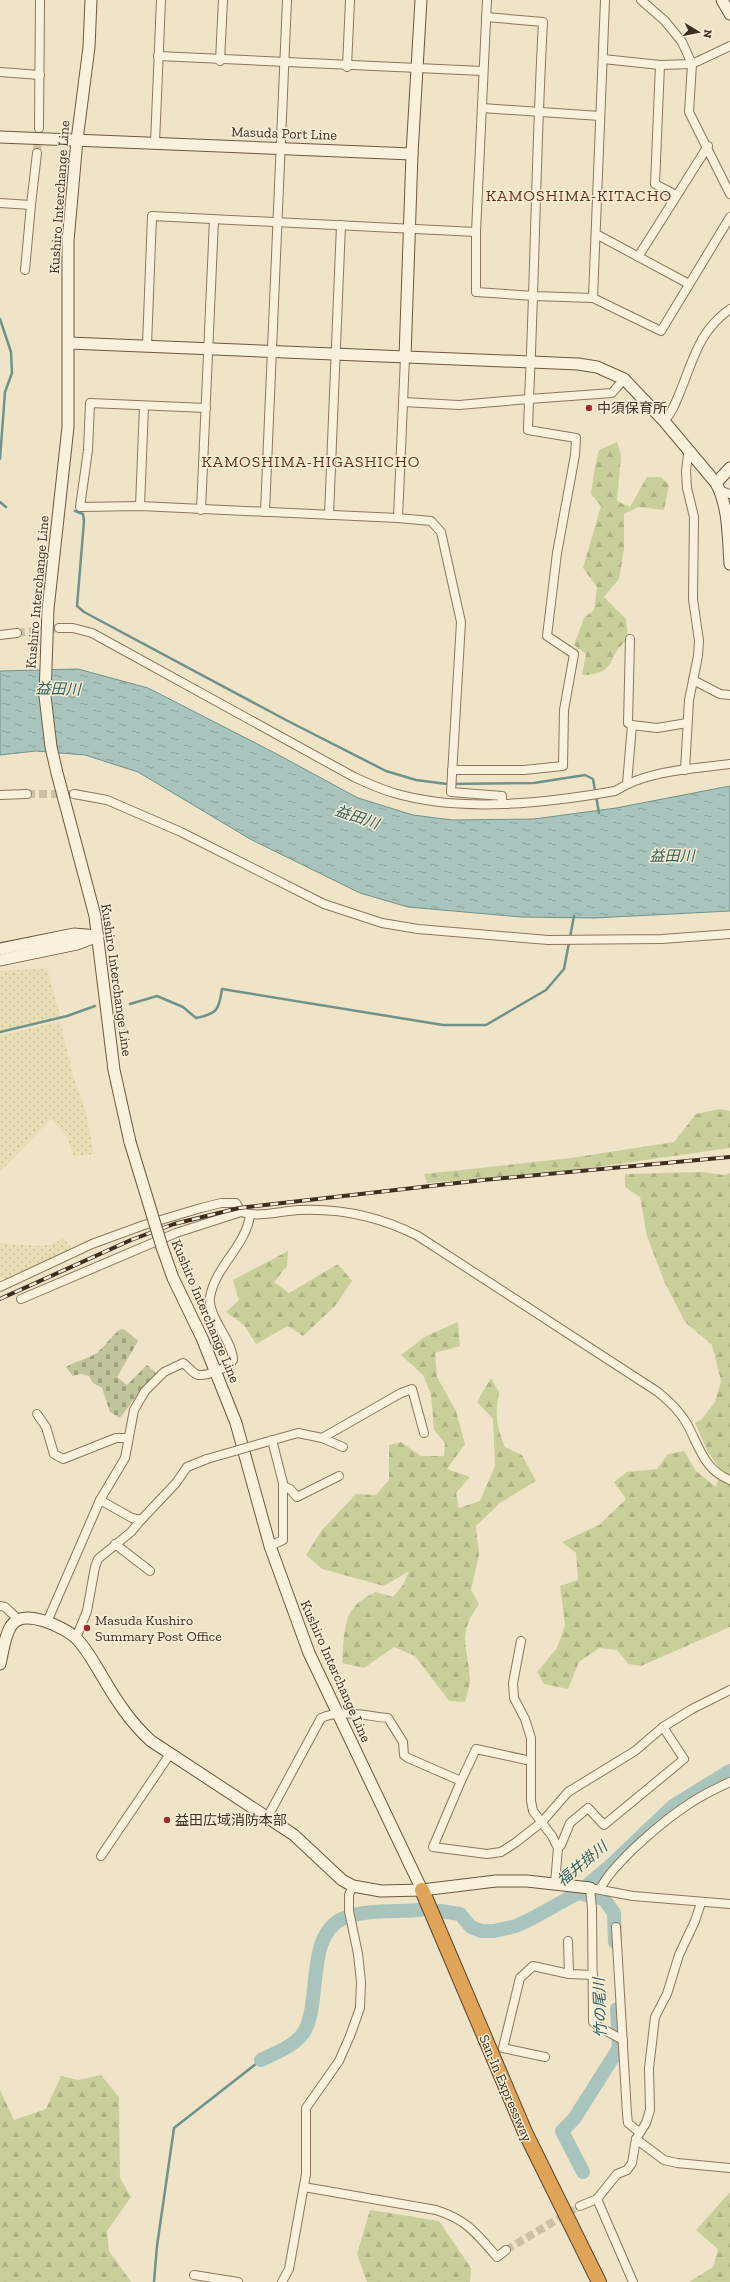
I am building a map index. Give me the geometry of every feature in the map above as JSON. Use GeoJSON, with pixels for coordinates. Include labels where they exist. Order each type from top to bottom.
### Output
{"type":"FeatureCollection","features":[{"type":"Feature","properties":{"kind":"highway","name":"San-In Expressway"},"geometry":{"type":"LineString","coordinates":[[422,1890],[525,2132],[599,2282]]}},
{"type":"Feature","properties":{"kind":"main road","name":"Kushiro Interchange Line"},"geometry":{"type":"LineString","coordinates":[[91,0],[89,47],[77,140],[68,241],[68,427],[48,609],[45,653],[45,696],[51,747],[90,895],[98,936],[114,1070],[130,1142],[162,1247],[173,1278],[216,1371],[236,1423],[270,1546],[309,1653],[422,1890]]}},
{"type":"Feature","properties":{"kind":"main road"},"geometry":{"type":"LineString","coordinates":[[405,357],[412,154],[421,0]]}},
{"type":"Feature","properties":{"kind":"main road"},"geometry":{"type":"LineString","coordinates":[[722,0],[730,14]]}},
{"type":"Feature","properties":{"kind":"main road","name":"Masuda Port Line"},"geometry":{"type":"LineString","coordinates":[[0,137],[412,154]]}},
{"type":"Feature","properties":{"kind":"main road"},"geometry":{"type":"LineString","coordinates":[[69,343],[208,347],[531,362],[597,367],[624,379],[691,451],[722,489],[726,510],[730,564]]}},
{"type":"Feature","properties":{"kind":"main road"},"geometry":{"type":"LineString","coordinates":[[722,489],[730,468]]}},
{"type":"Feature","properties":{"kind":"main road"},"geometry":{"type":"LineString","coordinates":[[0,950],[74,934],[98,936]]}},
{"type":"Feature","properties":{"kind":"main road"},"geometry":{"type":"LineString","coordinates":[[0,960],[76,944],[98,936]]}},
{"type":"Feature","properties":{"kind":"main road"},"geometry":{"type":"LineString","coordinates":[[0,1664],[11,1625],[18,1619],[32,1618],[47,1622],[76,1638],[88,1653],[124,1712],[137,1728],[170,1754],[294,1835],[342,1880],[353,1886],[381,1891],[422,1890],[496,1881],[527,1881],[555,1883],[595,1889]]}},
{"type":"Feature","properties":{"kind":"street"},"geometry":{"type":"LineString","coordinates":[[39,128],[40,0]]}},
{"type":"Feature","properties":{"kind":"street"},"geometry":{"type":"LineString","coordinates":[[155,143],[161,0]]}},
{"type":"Feature","properties":{"kind":"street"},"geometry":{"type":"LineString","coordinates":[[220,61],[222,0]]}},
{"type":"Feature","properties":{"kind":"street"},"geometry":{"type":"LineString","coordinates":[[265,512],[279,222],[287,0]]}},
{"type":"Feature","properties":{"kind":"street"},"geometry":{"type":"LineString","coordinates":[[348,66],[350,0]]}},
{"type":"Feature","properties":{"kind":"street"},"geometry":{"type":"LineString","coordinates":[[486,0],[476,232],[476,292],[593,298],[661,332],[730,217]]}},
{"type":"Feature","properties":{"kind":"street"},"geometry":{"type":"LineString","coordinates":[[593,298],[605,0]]}},
{"type":"Feature","properties":{"kind":"street"},"geometry":{"type":"LineString","coordinates":[[641,0],[665,21],[682,42],[692,64],[689,112],[708,146],[730,194]]}},
{"type":"Feature","properties":{"kind":"street"},"geometry":{"type":"LineString","coordinates":[[452,770],[524,770],[563,766],[564,710],[574,654],[547,636],[557,554],[576,455],[576,438],[528,430],[534,296],[538,112],[543,22],[486,17]]}},
{"type":"Feature","properties":{"kind":"street"},"geometry":{"type":"LineString","coordinates":[[603,59],[660,64],[692,64],[730,46]]}},
{"type":"Feature","properties":{"kind":"street"},"geometry":{"type":"LineString","coordinates":[[158,56],[220,61],[285,62],[483,72]]}},
{"type":"Feature","properties":{"kind":"street"},"geometry":{"type":"LineString","coordinates":[[660,64],[655,184],[676,195]]}},
{"type":"Feature","properties":{"kind":"street"},"geometry":{"type":"LineString","coordinates":[[0,72],[40,75]]}},
{"type":"Feature","properties":{"kind":"street"},"geometry":{"type":"LineString","coordinates":[[482,108],[600,116]]}},
{"type":"Feature","properties":{"kind":"street"},"geometry":{"type":"LineString","coordinates":[[638,257],[708,146]]}},
{"type":"Feature","properties":{"kind":"street"},"geometry":{"type":"LineString","coordinates":[[25,270],[37,152]]}},
{"type":"Feature","properties":{"kind":"street"},"geometry":{"type":"LineString","coordinates":[[0,202],[31,205]]}},
{"type":"Feature","properties":{"kind":"street"},"geometry":{"type":"LineString","coordinates":[[146,345],[152,216],[476,232]]}},
{"type":"Feature","properties":{"kind":"street"},"geometry":{"type":"LineString","coordinates":[[201,510],[214,220]]}},
{"type":"Feature","properties":{"kind":"street"},"geometry":{"type":"LineString","coordinates":[[329,515],[341,226]]}},
{"type":"Feature","properties":{"kind":"street"},"geometry":{"type":"LineString","coordinates":[[596,234],[689,284]]}},
{"type":"Feature","properties":{"kind":"street"},"geometry":{"type":"LineString","coordinates":[[664,421],[674,406],[705,332],[718,317],[730,309]]}},
{"type":"Feature","properties":{"kind":"street"},"geometry":{"type":"LineString","coordinates":[[398,518],[405,357]]}},
{"type":"Feature","properties":{"kind":"street"},"geometry":{"type":"LineString","coordinates":[[403,402],[459,405],[612,393],[624,379]]}},
{"type":"Feature","properties":{"kind":"street"},"geometry":{"type":"LineString","coordinates":[[206,408],[90,403],[88,450],[80,507],[140,506],[398,518],[431,521],[442,532],[460,622],[451,792],[502,796],[502,804]]}},
{"type":"Feature","properties":{"kind":"street"},"geometry":{"type":"LineString","coordinates":[[140,506],[144,406]]}},
{"type":"Feature","properties":{"kind":"street"},"geometry":{"type":"LineString","coordinates":[[685,770],[689,700],[699,641],[694,599],[694,517],[687,488],[686,471],[688,455],[691,451]]}},
{"type":"Feature","properties":{"kind":"street"},"geometry":{"type":"LineString","coordinates":[[59,628],[72,628],[92,633],[295,746],[354,777],[387,790],[426,800],[527,804],[580,798],[615,792],[627,784],[643,778],[685,770],[730,764]]}},
{"type":"Feature","properties":{"kind":"street"},"geometry":{"type":"LineString","coordinates":[[0,634],[16,633]]}},
{"type":"Feature","properties":{"kind":"street"},"geometry":{"type":"LineString","coordinates":[[630,639],[628,723],[632,725],[657,728],[687,723]]}},
{"type":"Feature","properties":{"kind":"street"},"geometry":{"type":"LineString","coordinates":[[693,680],[720,694],[730,694]]}},
{"type":"Feature","properties":{"kind":"street"},"geometry":{"type":"LineString","coordinates":[[627,784],[632,725]]}},
{"type":"Feature","properties":{"kind":"street"},"geometry":{"type":"LineString","coordinates":[[0,795],[27,794]]}},
{"type":"Feature","properties":{"kind":"street"},"geometry":{"type":"LineString","coordinates":[[74,794],[108,800],[181,832],[324,904],[382,923],[418,929],[548,940],[662,940],[730,934]]}},
{"type":"Feature","properties":{"kind":"street"},"geometry":{"type":"LineString","coordinates":[[0,1287],[92,1244],[173,1216],[221,1203],[236,1203],[241,1212]]}},
{"type":"Feature","properties":{"kind":"street"},"geometry":{"type":"LineString","coordinates":[[21,1299],[170,1235],[241,1212],[250,1215],[298,1210],[328,1210],[373,1217],[394,1224],[418,1236],[672,1403],[686,1422],[702,1457],[711,1470],[730,1480]]}},
{"type":"Feature","properties":{"kind":"street"},"geometry":{"type":"LineString","coordinates":[[47,1622],[100,1500],[125,1458],[134,1410],[145,1391],[164,1372],[183,1364],[198,1374],[216,1371],[231,1364],[233,1357],[212,1309],[210,1298],[216,1281],[226,1261],[249,1229],[250,1215]]}},
{"type":"Feature","properties":{"kind":"street"},"geometry":{"type":"LineString","coordinates":[[322,1438],[401,1393],[412,1389],[424,1432]]}},
{"type":"Feature","properties":{"kind":"street"},"geometry":{"type":"LineString","coordinates":[[37,1414],[46,1427],[54,1454],[63,1459],[116,1438],[128,1438]]}},
{"type":"Feature","properties":{"kind":"street"},"geometry":{"type":"LineString","coordinates":[[76,1638],[87,1612],[95,1567],[98,1559],[131,1532],[140,1520],[176,1483],[187,1467],[207,1459],[298,1432],[322,1438],[343,1447]]}},
{"type":"Feature","properties":{"kind":"street"},"geometry":{"type":"LineString","coordinates":[[269,1441],[283,1486],[283,1540],[270,1546]]}},
{"type":"Feature","properties":{"kind":"street"},"geometry":{"type":"LineString","coordinates":[[283,1486],[290,1489],[297,1497],[339,1476]]}},
{"type":"Feature","properties":{"kind":"street"},"geometry":{"type":"LineString","coordinates":[[100,1500],[132,1518],[140,1520]]}},
{"type":"Feature","properties":{"kind":"street"},"geometry":{"type":"LineString","coordinates":[[115,1544],[150,1570]]}},
{"type":"Feature","properties":{"kind":"street"},"geometry":{"type":"LineString","coordinates":[[0,1606],[6,1607],[18,1619]]}},
{"type":"Feature","properties":{"kind":"street"},"geometry":{"type":"LineString","coordinates":[[521,1641],[513,1683],[514,1698],[525,1719],[531,1738],[531,1801],[534,1811],[558,1848]]}},
{"type":"Feature","properties":{"kind":"street"},"geometry":{"type":"LineString","coordinates":[[531,1761],[476,1750],[433,1847],[487,1854],[501,1852],[515,1844],[542,1822],[568,1792],[635,1751],[663,1727],[692,1709],[730,1690]]}},
{"type":"Feature","properties":{"kind":"street"},"geometry":{"type":"LineString","coordinates":[[267,1818],[321,1718],[329,1714],[388,1718],[403,1742],[404,1755],[461,1781]]}},
{"type":"Feature","properties":{"kind":"street"},"geometry":{"type":"LineString","coordinates":[[555,1883],[558,1848],[561,1845],[570,1823],[588,1808],[604,1825],[684,1759],[663,1727]]}},
{"type":"Feature","properties":{"kind":"street"},"geometry":{"type":"LineString","coordinates":[[101,1856],[170,1754]]}},
{"type":"Feature","properties":{"kind":"street"},"geometry":{"type":"LineString","coordinates":[[623,2040],[599,2028],[593,2022],[592,1975],[595,1889],[632,1851],[669,1820],[692,1802],[730,1782]]}},
{"type":"Feature","properties":{"kind":"street"},"geometry":{"type":"LineString","coordinates":[[282,2282],[289,2269],[304,2186],[308,2150],[306,2108],[339,2061],[360,2008],[361,1982],[359,1961],[349,1911],[349,1895],[353,1886]]}},
{"type":"Feature","properties":{"kind":"street"},"geometry":{"type":"LineString","coordinates":[[595,1889],[633,1896],[701,1903],[730,1904]]}},
{"type":"Feature","properties":{"kind":"street"},"geometry":{"type":"LineString","coordinates":[[580,2206],[597,2199],[617,2174],[627,2170],[632,2163],[637,2136],[646,2123],[650,2110],[649,2068],[655,2017],[667,1994],[679,1955],[695,1921],[701,1903]]}},
{"type":"Feature","properties":{"kind":"street"},"geometry":{"type":"LineString","coordinates":[[616,1927],[628,2123],[637,2136],[664,2160],[677,2163],[730,2168]]}},
{"type":"Feature","properties":{"kind":"street"},"geometry":{"type":"LineString","coordinates":[[568,1941],[569,1974]]}},
{"type":"Feature","properties":{"kind":"street"},"geometry":{"type":"LineString","coordinates":[[545,2057],[503,2048],[520,1978],[534,1966],[569,1974],[592,1975]]}},
{"type":"Feature","properties":{"kind":"street"},"geometry":{"type":"LineString","coordinates":[[304,2186],[436,2210],[452,2215],[469,2225],[496,2257],[506,2250]]}},
{"type":"Feature","properties":{"kind":"street"},"geometry":{"type":"LineString","coordinates":[[597,2199],[633,2282]]}},
{"type":"Feature","properties":{"kind":"street"},"geometry":{"type":"LineString","coordinates":[[194,2276],[238,2282]]}},
{"type":"Feature","properties":{"kind":"shaded area"},"geometry":{"type":"Polygon","coordinates":[[[47,968],[60,1016],[0,1031],[0,971],[47,968]]]}},
{"type":"Feature","properties":{"kind":"shaded area"},"geometry":{"type":"Polygon","coordinates":[[[60,1021],[73,1075],[85,1108],[94,1154],[74,1157],[67,1137],[51,1119],[0,1172],[0,1036],[60,1021]]]}},
{"type":"Feature","properties":{"kind":"shaded area"},"geometry":{"type":"Polygon","coordinates":[[[64,1238],[72,1249],[6,1279],[0,1278],[0,1243],[38,1246],[49,1245],[64,1238]]]}},
{"type":"Feature","properties":{"kind":"green space"},"geometry":{"type":"Polygon","coordinates":[[[617,442],[621,455],[617,501],[630,507],[647,477],[661,477],[669,485],[664,510],[638,507],[624,514],[624,549],[619,579],[604,597],[626,619],[628,639],[616,652],[607,668],[594,674],[582,675],[586,654],[574,645],[584,618],[594,610],[597,587],[583,568],[601,506],[591,494],[594,472],[599,450],[617,442]]]}},
{"type":"Feature","properties":{"kind":"green space"},"geometry":{"type":"Polygon","coordinates":[[[720,1109],[730,1111],[730,1148],[582,1169],[427,1183],[424,1174],[571,1158],[674,1142],[696,1114],[720,1109]]]}},
{"type":"Feature","properties":{"kind":"green space"},"geometry":{"type":"Polygon","coordinates":[[[702,1172],[725,1175],[730,1173],[730,1627],[641,1666],[628,1664],[617,1650],[599,1648],[579,1662],[568,1689],[544,1684],[537,1672],[557,1648],[565,1625],[560,1586],[578,1580],[576,1553],[562,1542],[599,1525],[626,1499],[614,1482],[627,1472],[657,1469],[668,1454],[684,1451],[696,1471],[716,1487],[721,1471],[708,1452],[695,1423],[702,1419],[715,1402],[721,1381],[712,1345],[685,1322],[664,1281],[647,1236],[640,1197],[625,1187],[625,1174],[702,1172]]]}},
{"type":"Feature","properties":{"kind":"green space"},"geometry":{"type":"Polygon","coordinates":[[[288,1251],[287,1266],[274,1282],[289,1293],[338,1264],[352,1281],[335,1306],[303,1336],[288,1326],[256,1344],[244,1325],[226,1312],[239,1300],[233,1280],[288,1251]]]}},
{"type":"Feature","properties":{"kind":"green space"},"geometry":{"type":"Polygon","coordinates":[[[458,1322],[460,1346],[435,1353],[437,1377],[456,1411],[465,1444],[447,1469],[470,1477],[456,1493],[459,1508],[480,1501],[495,1466],[493,1419],[477,1402],[491,1378],[499,1392],[497,1420],[505,1447],[522,1455],[536,1481],[500,1503],[476,1526],[479,1555],[471,1590],[479,1604],[472,1615],[466,1632],[465,1640],[470,1678],[465,1702],[449,1701],[415,1656],[394,1647],[364,1668],[342,1663],[347,1621],[356,1605],[376,1592],[393,1597],[403,1585],[409,1571],[384,1586],[322,1569],[306,1555],[322,1530],[356,1494],[376,1495],[389,1480],[389,1445],[401,1442],[421,1456],[444,1456],[445,1443],[434,1430],[431,1394],[423,1375],[401,1355],[426,1336],[458,1322]]]}},
{"type":"Feature","properties":{"kind":"green space"},"geometry":{"type":"Polygon","coordinates":[[[121,1329],[125,1330],[138,1341],[117,1377],[127,1385],[147,1365],[156,1373],[140,1391],[120,1418],[110,1412],[102,1388],[93,1383],[89,1376],[81,1374],[73,1376],[66,1367],[98,1352],[121,1329]]]}},
{"type":"Feature","properties":{"kind":"green space"},"geometry":{"type":"Polygon","coordinates":[[[101,2075],[119,2097],[120,2178],[131,2197],[107,2231],[109,2251],[131,2282],[0,2282],[0,2090],[14,2120],[46,2109],[61,2076],[78,2080],[101,2075]]]}},
{"type":"Feature","properties":{"kind":"green space"},"geometry":{"type":"Polygon","coordinates":[[[730,2192],[730,2282],[689,2282],[713,2267],[718,2249],[696,2230],[730,2192]]]}},
{"type":"Feature","properties":{"kind":"green space"},"geometry":{"type":"Polygon","coordinates":[[[370,2210],[439,2221],[471,2268],[470,2282],[367,2282],[357,2254],[370,2210]]]}},
{"type":"Feature","properties":{"kind":"water","name":"益田川"},"geometry":{"type":"Polygon","coordinates":[[[78,669],[148,688],[273,752],[358,798],[413,815],[452,820],[534,819],[616,808],[730,786],[730,911],[594,918],[521,917],[408,907],[360,893],[250,839],[138,772],[85,755],[36,751],[0,755],[0,671],[78,669]]]}},
{"type":"Feature","properties":{"kind":"waterway"},"geometry":{"type":"LineString","coordinates":[[0,319],[11,352],[12,373],[5,392],[0,459]]}},
{"type":"Feature","properties":{"kind":"waterway"},"geometry":{"type":"LineString","coordinates":[[0,502],[6,507]]}},
{"type":"Feature","properties":{"kind":"waterway"},"geometry":{"type":"LineString","coordinates":[[75,511],[83,514],[84,521],[77,606],[84,612],[286,720],[386,771],[416,780],[447,784],[534,783],[585,775],[593,779],[599,813]]}},
{"type":"Feature","properties":{"kind":"waterway"},"geometry":{"type":"LineString","coordinates":[[130,1004],[157,996],[183,1007],[196,1018],[208,1015],[216,1010],[220,1002],[222,989],[443,1025],[486,1025],[546,990],[564,969],[574,916]]}},
{"type":"Feature","properties":{"kind":"waterway"},"geometry":{"type":"LineString","coordinates":[[0,1032],[67,1016],[95,1006]]}},
{"type":"Feature","properties":{"kind":"waterway","name":"福井掛川"},"geometry":{"type":"LineString","coordinates":[[440,1911],[460,1914],[471,1927],[481,1931],[494,1931],[516,1926],[533,1918],[578,1893],[610,1866],[673,1806],[730,1771]]}},
{"type":"Feature","properties":{"kind":"waterway","name":"竹の尾川"},"geometry":{"type":"LineString","coordinates":[[578,1893],[604,1899],[614,1913],[615,1942]]}},
{"type":"Feature","properties":{"kind":"waterway","name":"福井掛川"},"geometry":{"type":"LineString","coordinates":[[261,2060],[290,2045],[304,2032],[309,2019],[319,1953],[324,1938],[332,1926],[344,1918],[362,1913],[420,1910]]}},
{"type":"Feature","properties":{"kind":"waterway","name":"竹の尾川"},"geometry":{"type":"LineString","coordinates":[[583,2172],[562,2131],[574,2119],[619,2048],[617,2009]]}},
{"type":"Feature","properties":{"kind":"waterway"},"geometry":{"type":"LineString","coordinates":[[154,2282],[157,2246],[174,2128],[261,2060]]}},
{"type":"Feature","properties":{"kind":"tunnel"},"geometry":{"type":"LineString","coordinates":[[37,153],[39,128]]}},
{"type":"Feature","properties":{"kind":"tunnel"},"geometry":{"type":"LineString","coordinates":[[17,633],[59,628]]}},
{"type":"Feature","properties":{"kind":"tunnel"},"geometry":{"type":"LineString","coordinates":[[27,794],[74,794]]}},
{"type":"Feature","properties":{"kind":"tunnel"},"geometry":{"type":"LineString","coordinates":[[506,2250],[580,2206]]}},
{"type":"Feature","properties":{"kind":"railway"},"geometry":{"type":"LineString","coordinates":[[0,1299],[131,1240],[174,1224],[239,1208],[483,1180],[730,1157]]}},
{"type":"Feature","properties":{"kind":"place","name":"中須保育所"},"geometry":{"type":"Point","coordinates":[589,408]}},
{"type":"Feature","properties":{"kind":"place","name":"Masuda Kushiro Summary Post Office"},"geometry":{"type":"Point","coordinates":[87,1628]}},
{"type":"Feature","properties":{"kind":"place","name":"益田広域消防本部"},"geometry":{"type":"Point","coordinates":[167,1820]}},
{"type":"Feature","properties":{"kind":"district","name":"KAMOSHIMA-KITACHO"},"geometry":{"type":"Point","coordinates":[579,195]}},
{"type":"Feature","properties":{"kind":"district","name":"KAMOSHIMA-HIGASHICHO"},"geometry":{"type":"Point","coordinates":[311,461]}}]}
